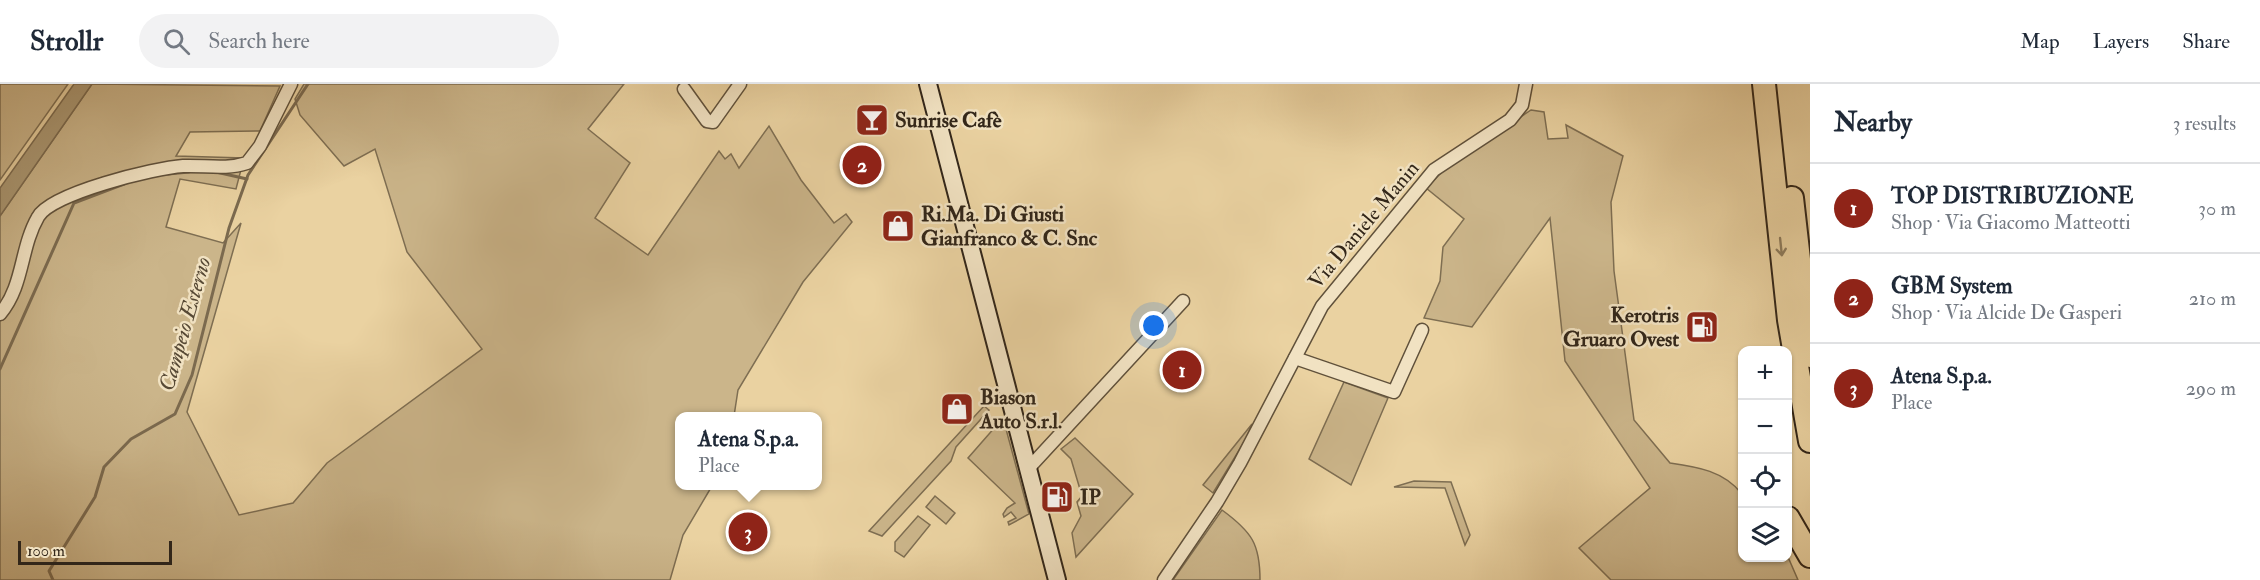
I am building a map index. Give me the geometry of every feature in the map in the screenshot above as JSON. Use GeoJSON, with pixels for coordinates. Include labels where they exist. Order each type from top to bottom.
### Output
{"type":"FeatureCollection","features":[{"type":"Feature","properties":{"kind":"highway"},"geometry":{"type":"LineString","coordinates":[[1764,84],[1789,320],[1810,441]]}},
{"type":"Feature","properties":{"kind":"highway"},"geometry":{"type":"LineString","coordinates":[[1779,84],[1810,357]]}},
{"type":"Feature","properties":{"kind":"highway"},"geometry":{"type":"LineString","coordinates":[[1792,525],[1810,556]]}},
{"type":"Feature","properties":{"kind":"main road"},"geometry":{"type":"LineString","coordinates":[[928,84],[1057,580]]}},
{"type":"Feature","properties":{"kind":"street"},"geometry":{"type":"LineString","coordinates":[[0,314],[11,301],[38,215],[53,202],[128,176],[183,166],[224,167],[247,163],[260,146],[291,84]]}},
{"type":"Feature","properties":{"kind":"street"},"geometry":{"type":"LineString","coordinates":[[684,89],[707,121],[713,122],[741,84]]}},
{"type":"Feature","properties":{"kind":"street","name":"Via Daniele Manin"},"geometry":{"type":"LineString","coordinates":[[1164,580],[1229,483],[1322,306],[1358,266],[1408,199],[1434,170],[1510,120],[1522,105],[1526,84]]}},
{"type":"Feature","properties":{"kind":"street"},"geometry":{"type":"LineString","coordinates":[[1027,470],[1184,301]]}},
{"type":"Feature","properties":{"kind":"street"},"geometry":{"type":"LineString","coordinates":[[1295,358],[1395,392],[1422,330]]}},
{"type":"Feature","properties":{"kind":"shaded area"},"geometry":{"type":"Polygon","coordinates":[[[0,84],[68,84],[0,180],[0,84]]]}},
{"type":"Feature","properties":{"kind":"shaded area"},"geometry":{"type":"Polygon","coordinates":[[[74,84],[92,84],[0,216],[0,188],[74,84]]]}},
{"type":"Feature","properties":{"kind":"shaded area"},"geometry":{"type":"Polygon","coordinates":[[[92,84],[280,86],[260,131],[190,132],[176,156],[244,158],[236,189],[180,179],[166,227],[223,243],[241,223],[187,412],[239,515],[293,503],[327,463],[482,349],[407,252],[375,149],[344,166],[300,115],[295,99],[304,84],[624,84],[588,129],[630,163],[595,218],[648,255],[719,151],[725,159],[731,154],[739,168],[769,126],[801,180],[834,223],[846,214],[852,222],[803,282],[738,390],[735,412],[675,412],[675,490],[710,490],[683,535],[670,580],[0,580],[0,216],[92,84]]]}},
{"type":"Feature","properties":{"kind":"shaded area"},"geometry":{"type":"Polygon","coordinates":[[[1531,110],[1544,112],[1548,139],[1568,138],[1566,125],[1623,156],[1611,202],[1614,271],[1634,420],[1670,463],[1710,471],[1727,480],[1738,489],[1738,562],[1790,562],[1798,580],[1611,580],[1579,548],[1650,488],[1565,361],[1550,218],[1472,327],[1424,318],[1440,281],[1443,247],[1464,219],[1426,188],[1449,165],[1531,110]]]}},
{"type":"Feature","properties":{"kind":"shaded area"},"geometry":{"type":"Polygon","coordinates":[[[1344,382],[1388,398],[1351,485],[1309,459],[1344,382]]]}},
{"type":"Feature","properties":{"kind":"shaded area"},"geometry":{"type":"Polygon","coordinates":[[[984,406],[989,410],[956,447],[951,461],[882,536],[869,531],[984,406]]]}},
{"type":"Feature","properties":{"kind":"shaded area"},"geometry":{"type":"Polygon","coordinates":[[[1003,418],[1029,514],[1009,525],[1008,522],[1016,518],[1011,512],[1004,517],[1003,514],[1015,503],[968,458],[1003,418]]]}},
{"type":"Feature","properties":{"kind":"shaded area"},"geometry":{"type":"Polygon","coordinates":[[[1252,424],[1246,439],[1213,493],[1203,485],[1252,424]]]}},
{"type":"Feature","properties":{"kind":"shaded area"},"geometry":{"type":"Polygon","coordinates":[[[1075,438],[1133,494],[1076,557],[1072,533],[1081,516],[1077,502],[1082,496],[1071,459],[1061,449],[1075,438]]]}},
{"type":"Feature","properties":{"kind":"shaded area"},"geometry":{"type":"Polygon","coordinates":[[[1414,481],[1451,482],[1470,535],[1465,545],[1445,488],[1394,487],[1414,481]]]}},
{"type":"Feature","properties":{"kind":"shaded area"},"geometry":{"type":"Polygon","coordinates":[[[935,496],[955,513],[946,524],[926,507],[935,496]]]}},
{"type":"Feature","properties":{"kind":"shaded area"},"geometry":{"type":"Polygon","coordinates":[[[1222,510],[1241,525],[1252,540],[1258,557],[1260,580],[1173,580],[1222,510]]]}},
{"type":"Feature","properties":{"kind":"shaded area"},"geometry":{"type":"Polygon","coordinates":[[[918,516],[930,525],[904,557],[895,551],[895,542],[918,516]]]}},
{"type":"Feature","properties":{"kind":"waterway","name":"Campeio Esterno"},"geometry":{"type":"LineString","coordinates":[[53,580],[49,571],[95,497],[104,467],[131,439],[175,414],[192,375],[229,228],[248,175],[308,84]]}},
{"type":"Feature","properties":{"kind":"waterway"},"geometry":{"type":"LineString","coordinates":[[168,174],[189,172]]}},
{"type":"Feature","properties":{"kind":"waterway"},"geometry":{"type":"LineString","coordinates":[[216,172],[247,179]]}},
{"type":"Feature","properties":{"kind":"waterway"},"geometry":{"type":"LineString","coordinates":[[0,369],[74,203],[124,184]]}},
{"type":"Feature","properties":{"kind":"place","name":"Sunrise Cafè"},"geometry":{"type":"Point","coordinates":[872,120]}},
{"type":"Feature","properties":{"kind":"place","name":"GBM System"},"geometry":{"type":"Point","coordinates":[862,165]}},
{"type":"Feature","properties":{"kind":"place","name":"Ri.Ma. Di Giusti Gianfranco & C. Snc"},"geometry":{"type":"Point","coordinates":[898,226]}},
{"type":"Feature","properties":{"kind":"place","name":"Kerotris Gruaro Ovest"},"geometry":{"type":"Point","coordinates":[1702,327]}},
{"type":"Feature","properties":{"kind":"place","name":"TOP DISTRIBUZIONE"},"geometry":{"type":"Point","coordinates":[1182,370]}},
{"type":"Feature","properties":{"kind":"place","name":"Biason Auto S.r.l."},"geometry":{"type":"Point","coordinates":[957,409]}},
{"type":"Feature","properties":{"kind":"place","name":"IP"},"geometry":{"type":"Point","coordinates":[1057,497]}},
{"type":"Feature","properties":{"kind":"place","name":"Atena S.p.a."},"geometry":{"type":"Point","coordinates":[748,532]}}]}
